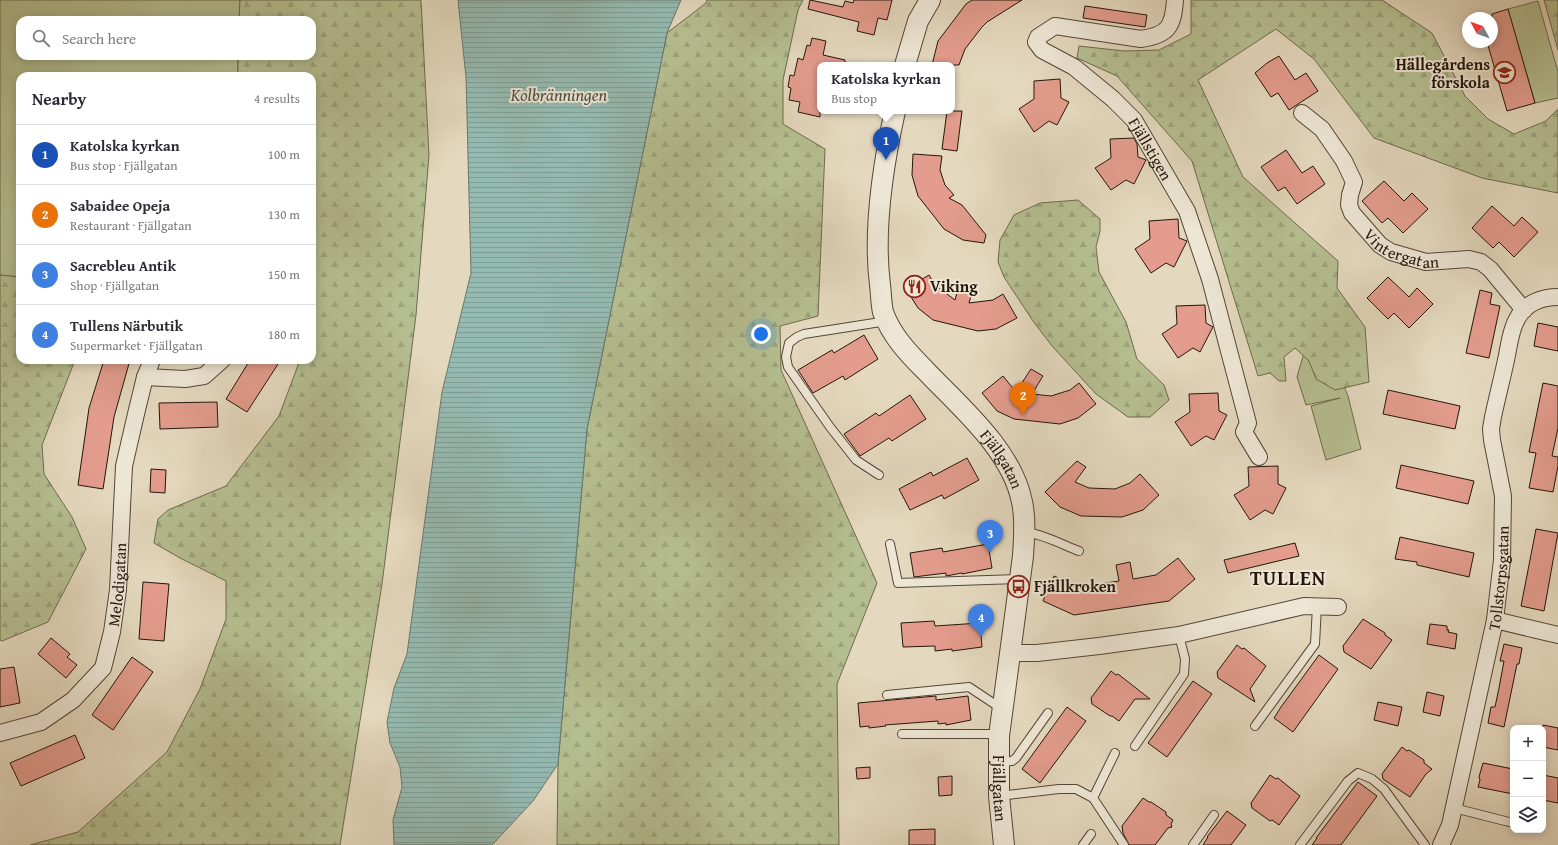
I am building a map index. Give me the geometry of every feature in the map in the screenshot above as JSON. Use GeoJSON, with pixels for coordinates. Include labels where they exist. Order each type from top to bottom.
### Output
{"type":"FeatureCollection","features":[{"type":"Feature","properties":{"kind":"street"},"geometry":{"type":"LineString","coordinates":[[906,62],[918,21],[930,0]]}},
{"type":"Feature","properties":{"kind":"street","name":"Fjällstigen"},"geometry":{"type":"LineString","coordinates":[[1175,0],[1174,17],[1162,34],[1154,37],[1141,39],[1066,26],[1055,26],[1038,37],[1036,42],[1042,50],[1079,72],[1113,99],[1134,120],[1188,211],[1210,279],[1248,423],[1244,432],[1259,457]]}},
{"type":"Feature","properties":{"kind":"street","name":"Vintergatan"},"geometry":{"type":"LineString","coordinates":[[1302,113],[1322,129],[1344,161],[1354,182],[1349,205],[1352,213],[1380,245],[1391,252],[1426,262],[1469,259],[1481,262],[1490,268],[1524,310]]}},
{"type":"Feature","properties":{"kind":"street","name":"Fjällgatan"},"geometry":{"type":"LineString","coordinates":[[894,114],[889,138],[881,194],[878,269],[883,311],[895,337],[906,351],[993,443],[1006,461],[1022,500],[1024,532],[1020,579],[999,734],[999,796],[1004,845]]}},
{"type":"Feature","properties":{"kind":"street"},"geometry":{"type":"LineString","coordinates":[[1524,310],[1535,301],[1547,297],[1558,297]]}},
{"type":"Feature","properties":{"kind":"street","name":"Tollstorpsgatan"},"geometry":{"type":"LineString","coordinates":[[1441,845],[1450,825],[1495,620],[1502,560],[1503,496],[1491,429],[1516,319],[1524,310]]}},
{"type":"Feature","properties":{"kind":"street","name":"Melodigatan"},"geometry":{"type":"LineString","coordinates":[[0,733],[41,722],[73,700],[103,668],[112,632],[118,590],[124,466],[145,377],[150,364]]}},
{"type":"Feature","properties":{"kind":"street"},"geometry":{"type":"LineString","coordinates":[[145,377],[185,379],[204,376],[218,364]]}},
{"type":"Feature","properties":{"kind":"street"},"geometry":{"type":"LineString","coordinates":[[1009,653],[1037,653],[1179,635],[1304,606],[1338,608]]}},
{"type":"Feature","properties":{"kind":"street"},"geometry":{"type":"LineString","coordinates":[[1495,620],[1558,634]]}},
{"type":"Feature","properties":{"kind":"lane"},"geometry":{"type":"LineString","coordinates":[[879,475],[856,460],[830,427],[788,367],[786,357],[789,343],[804,334],[887,321]]}},
{"type":"Feature","properties":{"kind":"lane"},"geometry":{"type":"LineString","coordinates":[[1024,532],[1042,536],[1079,551]]}},
{"type":"Feature","properties":{"kind":"lane"},"geometry":{"type":"LineString","coordinates":[[890,544],[898,584],[1020,579]]}},
{"type":"Feature","properties":{"kind":"lane"},"geometry":{"type":"LineString","coordinates":[[1255,726],[1315,644],[1317,606]]}},
{"type":"Feature","properties":{"kind":"lane"},"geometry":{"type":"LineString","coordinates":[[1135,746],[1184,674],[1185,659],[1179,635]]}},
{"type":"Feature","properties":{"kind":"lane"},"geometry":{"type":"LineString","coordinates":[[887,695],[969,687],[1002,709]]}},
{"type":"Feature","properties":{"kind":"lane"},"geometry":{"type":"LineString","coordinates":[[999,762],[1012,761],[1016,758],[1048,713]]}},
{"type":"Feature","properties":{"kind":"lane"},"geometry":{"type":"LineString","coordinates":[[902,734],[999,734]]}},
{"type":"Feature","properties":{"kind":"lane"},"geometry":{"type":"LineString","coordinates":[[1092,798],[1115,753]]}},
{"type":"Feature","properties":{"kind":"lane"},"geometry":{"type":"LineString","coordinates":[[1300,845],[1348,781],[1358,774],[1372,780],[1384,789],[1425,845]]}},
{"type":"Feature","properties":{"kind":"lane"},"geometry":{"type":"LineString","coordinates":[[999,796],[1059,789],[1076,789],[1092,798],[1124,845]]}},
{"type":"Feature","properties":{"kind":"lane"},"geometry":{"type":"LineString","coordinates":[[1454,808],[1509,822]]}},
{"type":"Feature","properties":{"kind":"lane"},"geometry":{"type":"LineString","coordinates":[[1193,845],[1214,815]]}},
{"type":"Feature","properties":{"kind":"lane"},"geometry":{"type":"LineString","coordinates":[[1083,845],[1091,834]]}},
{"type":"Feature","properties":{"kind":"green space"},"geometry":{"type":"Polygon","coordinates":[[[0,0],[240,0],[239,16],[16,16],[16,60],[238,60],[238,70],[237,72],[16,72],[16,277],[0,275],[0,0]]]}},
{"type":"Feature","properties":{"kind":"green space"},"geometry":{"type":"Polygon","coordinates":[[[240,0],[421,0],[429,155],[416,315],[382,584],[340,845],[30,845],[78,832],[167,752],[200,689],[226,619],[226,581],[154,543],[158,519],[168,510],[226,486],[279,416],[298,364],[316,364],[316,72],[237,72],[238,60],[316,60],[316,16],[239,16],[240,0]]]}},
{"type":"Feature","properties":{"kind":"green space"},"geometry":{"type":"Polygon","coordinates":[[[707,0],[803,0],[798,10],[783,80],[783,124],[825,149],[818,316],[780,326],[781,370],[877,583],[837,684],[839,845],[557,845],[558,764],[587,429],[667,33],[706,3],[707,0]]]}},
{"type":"Feature","properties":{"kind":"green space"},"geometry":{"type":"Polygon","coordinates":[[[1191,0],[1382,0],[1432,33],[1465,96],[1488,119],[1514,134],[1546,121],[1558,109],[1558,193],[1482,178],[1374,138],[1314,59],[1276,29],[1198,80],[1243,177],[1338,261],[1337,288],[1365,327],[1369,382],[1335,390],[1316,379],[1309,361],[1295,348],[1284,357],[1286,381],[1279,381],[1270,373],[1258,376],[1192,161],[1117,76],[1077,58],[1079,46],[1124,51],[1159,50],[1191,34],[1191,0]]]}},
{"type":"Feature","properties":{"kind":"green space"},"geometry":{"type":"Polygon","coordinates":[[[1544,0],[1558,0],[1558,50],[1544,0]]]}},
{"type":"Feature","properties":{"kind":"green space"},"geometry":{"type":"Polygon","coordinates":[[[1538,1],[1558,72],[1558,98],[1535,103],[1508,9],[1538,1]]]}},
{"type":"Feature","properties":{"kind":"green space"},"geometry":{"type":"Polygon","coordinates":[[[1078,200],[1100,219],[1100,231],[1096,247],[1099,272],[1126,322],[1137,359],[1164,385],[1169,400],[1150,417],[1128,417],[1096,394],[1052,346],[1033,321],[1004,277],[998,262],[1000,240],[1014,215],[1040,203],[1078,200]]]}},
{"type":"Feature","properties":{"kind":"green space"},"geometry":{"type":"Polygon","coordinates":[[[0,275],[16,277],[16,364],[73,364],[42,445],[44,474],[72,517],[86,549],[48,622],[2,641],[0,640],[0,275]]]}},
{"type":"Feature","properties":{"kind":"green space"},"geometry":{"type":"Polygon","coordinates":[[[1308,339],[1334,362],[1348,396],[1361,449],[1326,460],[1311,406],[1340,398],[1306,405],[1297,377],[1308,339]]]}},
{"type":"Feature","properties":{"kind":"water","name":"Kolbränningen"},"geometry":{"type":"Polygon","coordinates":[[[458,0],[681,0],[667,33],[587,429],[558,764],[533,801],[492,845],[394,845],[393,820],[402,787],[400,767],[390,743],[387,722],[394,688],[407,654],[442,392],[471,273],[466,77],[458,0]]]}},
{"type":"Feature","properties":{"kind":"building"},"geometry":{"type":"Polygon","coordinates":[[[810,0],[843,7],[845,1],[853,3],[854,0],[892,0],[887,20],[878,18],[874,35],[857,31],[859,22],[808,9],[810,0]]]}},
{"type":"Feature","properties":{"kind":"building"},"geometry":{"type":"Polygon","coordinates":[[[972,0],[1022,0],[987,22],[982,27],[965,49],[959,65],[955,65],[955,62],[933,62],[938,41],[966,4],[972,0]]]}},
{"type":"Feature","properties":{"kind":"building"},"geometry":{"type":"Polygon","coordinates":[[[1085,6],[1147,15],[1145,27],[1083,18],[1085,6]]]}},
{"type":"Feature","properties":{"kind":"building"},"geometry":{"type":"Polygon","coordinates":[[[1508,9],[1535,103],[1507,111],[1489,48],[1498,48],[1498,12],[1508,9]]]}},
{"type":"Feature","properties":{"kind":"building"},"geometry":{"type":"Polygon","coordinates":[[[812,38],[826,41],[823,55],[845,60],[845,62],[817,62],[817,114],[820,114],[820,117],[798,112],[800,102],[789,100],[791,88],[788,87],[790,75],[794,76],[798,58],[803,60],[807,45],[810,46],[812,38]]]}},
{"type":"Feature","properties":{"kind":"building"},"geometry":{"type":"Polygon","coordinates":[[[1279,56],[1295,80],[1306,73],[1318,91],[1289,110],[1278,93],[1271,97],[1255,73],[1267,63],[1279,56]]]}},
{"type":"Feature","properties":{"kind":"building"},"geometry":{"type":"Polygon","coordinates":[[[1060,79],[1061,98],[1069,102],[1057,125],[1049,121],[1034,132],[1019,109],[1034,99],[1034,81],[1060,79]]]}},
{"type":"Feature","properties":{"kind":"building"},"geometry":{"type":"Polygon","coordinates":[[[955,111],[962,111],[957,151],[942,149],[947,114],[955,114],[955,111]]]}},
{"type":"Feature","properties":{"kind":"building"},"geometry":{"type":"Polygon","coordinates":[[[1134,138],[1137,144],[1138,157],[1146,160],[1134,184],[1126,180],[1111,190],[1095,168],[1111,158],[1110,139],[1134,138]]]}},
{"type":"Feature","properties":{"kind":"building"},"geometry":{"type":"Polygon","coordinates":[[[1286,150],[1302,173],[1313,166],[1325,184],[1297,204],[1285,187],[1278,191],[1261,167],[1286,150]]]}},
{"type":"Feature","properties":{"kind":"building"},"geometry":{"type":"Polygon","coordinates":[[[913,154],[942,156],[940,170],[945,185],[954,195],[949,198],[962,205],[986,235],[984,243],[963,240],[944,229],[918,196],[912,175],[913,154]]]}},
{"type":"Feature","properties":{"kind":"building"},"geometry":{"type":"Polygon","coordinates":[[[1384,181],[1404,201],[1412,193],[1428,209],[1403,233],[1388,218],[1382,223],[1362,201],[1384,181]]]}},
{"type":"Feature","properties":{"kind":"building"},"geometry":{"type":"Polygon","coordinates":[[[1492,206],[1514,226],[1522,217],[1538,232],[1514,257],[1499,242],[1493,248],[1472,228],[1492,206]]]}},
{"type":"Feature","properties":{"kind":"building"},"geometry":{"type":"Polygon","coordinates":[[[1178,219],[1179,238],[1187,241],[1174,267],[1166,263],[1151,273],[1135,249],[1150,239],[1149,221],[1178,219]]]}},
{"type":"Feature","properties":{"kind":"building"},"geometry":{"type":"Polygon","coordinates":[[[929,275],[935,285],[955,300],[958,289],[972,292],[969,303],[993,300],[1003,294],[1017,318],[996,329],[978,331],[933,320],[918,308],[906,289],[929,275]]]}},
{"type":"Feature","properties":{"kind":"building"},"geometry":{"type":"Polygon","coordinates":[[[1388,277],[1409,297],[1417,288],[1433,304],[1409,328],[1394,313],[1388,319],[1367,298],[1388,277]]]}},
{"type":"Feature","properties":{"kind":"building"},"geometry":{"type":"Polygon","coordinates":[[[1480,290],[1492,293],[1490,304],[1500,306],[1489,358],[1466,353],[1480,290]]]}},
{"type":"Feature","properties":{"kind":"building"},"geometry":{"type":"Polygon","coordinates":[[[1205,305],[1206,323],[1213,327],[1200,352],[1193,348],[1178,358],[1162,334],[1177,324],[1176,306],[1205,305]]]}},
{"type":"Feature","properties":{"kind":"building"},"geometry":{"type":"Polygon","coordinates":[[[1538,323],[1558,327],[1558,351],[1534,346],[1538,323]]]}},
{"type":"Feature","properties":{"kind":"building"},"geometry":{"type":"Polygon","coordinates":[[[864,335],[878,359],[845,380],[843,376],[813,393],[798,370],[832,350],[834,353],[864,335]]]}},
{"type":"Feature","properties":{"kind":"building"},"geometry":{"type":"Polygon","coordinates":[[[103,364],[129,364],[114,417],[103,489],[78,485],[89,408],[103,364]]]}},
{"type":"Feature","properties":{"kind":"building"},"geometry":{"type":"Polygon","coordinates":[[[248,364],[278,364],[247,412],[226,399],[248,364]]]}},
{"type":"Feature","properties":{"kind":"building"},"geometry":{"type":"Polygon","coordinates":[[[1031,369],[1043,376],[1032,394],[1051,396],[1070,390],[1079,383],[1096,404],[1078,418],[1060,424],[1014,419],[997,411],[982,393],[1003,376],[1016,392],[1031,369]]]}},
{"type":"Feature","properties":{"kind":"building"},"geometry":{"type":"Polygon","coordinates":[[[1543,383],[1558,386],[1558,428],[1552,456],[1558,457],[1558,466],[1553,492],[1529,488],[1536,453],[1529,452],[1543,383]]]}},
{"type":"Feature","properties":{"kind":"building"},"geometry":{"type":"Polygon","coordinates":[[[1388,390],[1460,406],[1455,429],[1383,414],[1388,390]]]}},
{"type":"Feature","properties":{"kind":"building"},"geometry":{"type":"Polygon","coordinates":[[[1218,393],[1219,411],[1227,415],[1214,440],[1206,436],[1191,446],[1175,422],[1190,412],[1189,394],[1218,393]]]}},
{"type":"Feature","properties":{"kind":"building"},"geometry":{"type":"Polygon","coordinates":[[[910,395],[926,419],[892,441],[889,438],[860,456],[844,434],[876,413],[879,416],[910,395]]]}},
{"type":"Feature","properties":{"kind":"building"},"geometry":{"type":"Polygon","coordinates":[[[217,402],[218,427],[160,429],[159,403],[217,402]]]}},
{"type":"Feature","properties":{"kind":"building"},"geometry":{"type":"Polygon","coordinates":[[[967,458],[979,480],[944,499],[942,495],[910,510],[899,489],[931,472],[933,476],[967,458]]]}},
{"type":"Feature","properties":{"kind":"building"},"geometry":{"type":"Polygon","coordinates":[[[1077,461],[1086,467],[1075,482],[1089,488],[1115,489],[1130,483],[1140,474],[1159,495],[1143,510],[1122,517],[1081,516],[1060,507],[1045,492],[1077,461]]]}},
{"type":"Feature","properties":{"kind":"building"},"geometry":{"type":"Polygon","coordinates":[[[1401,465],[1474,481],[1468,504],[1396,488],[1401,465]]]}},
{"type":"Feature","properties":{"kind":"building"},"geometry":{"type":"Polygon","coordinates":[[[1278,466],[1278,484],[1286,488],[1273,514],[1265,510],[1250,520],[1234,495],[1249,486],[1248,467],[1278,466]]]}},
{"type":"Feature","properties":{"kind":"building"},"geometry":{"type":"Polygon","coordinates":[[[151,469],[166,470],[165,493],[150,492],[151,469]]]}},
{"type":"Feature","properties":{"kind":"building"},"geometry":{"type":"Polygon","coordinates":[[[1536,529],[1558,533],[1544,611],[1521,606],[1536,529]]]}},
{"type":"Feature","properties":{"kind":"building"},"geometry":{"type":"Polygon","coordinates":[[[1400,537],[1474,553],[1469,577],[1417,565],[1417,562],[1395,559],[1400,537]]]}},
{"type":"Feature","properties":{"kind":"building"},"geometry":{"type":"Polygon","coordinates":[[[1295,543],[1299,556],[1228,573],[1224,560],[1295,543]]]}},
{"type":"Feature","properties":{"kind":"building"},"geometry":{"type":"Polygon","coordinates":[[[988,544],[992,568],[946,576],[946,573],[914,577],[910,553],[942,548],[943,552],[988,544]]]}},
{"type":"Feature","properties":{"kind":"building"},"geometry":{"type":"Polygon","coordinates":[[[1178,558],[1195,579],[1169,601],[1074,615],[1043,601],[1054,576],[1079,587],[1119,581],[1116,565],[1130,562],[1133,579],[1156,575],[1178,558]]]}},
{"type":"Feature","properties":{"kind":"building"},"geometry":{"type":"Polygon","coordinates":[[[143,582],[169,584],[164,641],[139,639],[143,582]]]}},
{"type":"Feature","properties":{"kind":"building"},"geometry":{"type":"Polygon","coordinates":[[[1363,619],[1385,633],[1385,635],[1392,640],[1371,669],[1344,652],[1343,646],[1363,619]]]}},
{"type":"Feature","properties":{"kind":"building"},"geometry":{"type":"Polygon","coordinates":[[[934,621],[935,626],[980,623],[982,647],[952,651],[952,649],[935,651],[935,646],[903,647],[901,623],[934,621]]]}},
{"type":"Feature","properties":{"kind":"building"},"geometry":{"type":"Polygon","coordinates":[[[1430,624],[1447,626],[1447,630],[1449,630],[1448,632],[1457,634],[1455,649],[1427,644],[1430,624]]]}},
{"type":"Feature","properties":{"kind":"building"},"geometry":{"type":"Polygon","coordinates":[[[51,638],[70,654],[67,657],[77,665],[66,678],[38,654],[51,638]]]}},
{"type":"Feature","properties":{"kind":"building"},"geometry":{"type":"Polygon","coordinates":[[[1504,644],[1522,648],[1519,664],[1517,664],[1504,727],[1488,723],[1491,707],[1495,707],[1499,688],[1504,661],[1500,661],[1504,644]]]}},
{"type":"Feature","properties":{"kind":"building"},"geometry":{"type":"Polygon","coordinates":[[[1237,645],[1242,649],[1244,648],[1266,666],[1250,689],[1255,702],[1218,678],[1217,672],[1237,645]]]}},
{"type":"Feature","properties":{"kind":"building"},"geometry":{"type":"Polygon","coordinates":[[[1319,655],[1338,669],[1293,732],[1274,718],[1319,655]]]}},
{"type":"Feature","properties":{"kind":"building"},"geometry":{"type":"Polygon","coordinates":[[[132,657],[153,672],[113,730],[92,715],[132,657]]]}},
{"type":"Feature","properties":{"kind":"building"},"geometry":{"type":"Polygon","coordinates":[[[14,667],[20,703],[0,707],[0,669],[14,667]]]}},
{"type":"Feature","properties":{"kind":"building"},"geometry":{"type":"Polygon","coordinates":[[[1111,671],[1116,675],[1118,674],[1150,699],[1135,699],[1119,721],[1092,704],[1091,698],[1111,671]]]}},
{"type":"Feature","properties":{"kind":"building"},"geometry":{"type":"Polygon","coordinates":[[[1193,681],[1212,694],[1167,757],[1148,743],[1193,681]]]}},
{"type":"Feature","properties":{"kind":"building"},"geometry":{"type":"Polygon","coordinates":[[[1427,692],[1444,696],[1440,716],[1423,712],[1427,692]]]}},
{"type":"Feature","properties":{"kind":"building"},"geometry":{"type":"Polygon","coordinates":[[[936,696],[936,700],[968,696],[971,720],[946,725],[946,723],[938,724],[938,721],[885,725],[886,726],[869,728],[869,726],[860,727],[858,703],[936,696]]]}},
{"type":"Feature","properties":{"kind":"building"},"geometry":{"type":"Polygon","coordinates":[[[1378,702],[1402,707],[1398,726],[1374,720],[1378,702]]]}},
{"type":"Feature","properties":{"kind":"building"},"geometry":{"type":"Polygon","coordinates":[[[1067,707],[1086,721],[1040,783],[1022,769],[1067,707]]]}},
{"type":"Feature","properties":{"kind":"building"},"geometry":{"type":"Polygon","coordinates":[[[1546,726],[1558,728],[1558,750],[1546,748],[1546,726]]]}},
{"type":"Feature","properties":{"kind":"building"},"geometry":{"type":"Polygon","coordinates":[[[75,735],[85,758],[21,786],[10,763],[75,735]]]}},
{"type":"Feature","properties":{"kind":"building"},"geometry":{"type":"Polygon","coordinates":[[[1402,747],[1424,760],[1424,763],[1432,769],[1426,774],[1410,797],[1383,779],[1382,774],[1402,747]]]}},
{"type":"Feature","properties":{"kind":"building"},"geometry":{"type":"Polygon","coordinates":[[[1483,763],[1510,768],[1510,793],[1478,787],[1480,780],[1479,777],[1483,763]]]}},
{"type":"Feature","properties":{"kind":"building"},"geometry":{"type":"Polygon","coordinates":[[[870,767],[870,778],[857,779],[856,768],[870,767]]]}},
{"type":"Feature","properties":{"kind":"building"},"geometry":{"type":"Polygon","coordinates":[[[1270,775],[1276,779],[1278,778],[1300,796],[1279,825],[1272,820],[1270,821],[1252,808],[1251,803],[1270,775]]]}},
{"type":"Feature","properties":{"kind":"building"},"geometry":{"type":"Polygon","coordinates":[[[952,776],[952,795],[939,796],[938,777],[952,776]]]}},
{"type":"Feature","properties":{"kind":"building"},"geometry":{"type":"Polygon","coordinates":[[[1546,776],[1558,778],[1558,803],[1546,801],[1546,776]]]}},
{"type":"Feature","properties":{"kind":"building"},"geometry":{"type":"Polygon","coordinates":[[[1358,782],[1377,796],[1341,845],[1312,845],[1316,838],[1358,782]]]}},
{"type":"Feature","properties":{"kind":"building"},"geometry":{"type":"Polygon","coordinates":[[[1143,798],[1166,812],[1166,815],[1173,820],[1171,824],[1172,827],[1168,828],[1155,845],[1129,845],[1123,833],[1122,826],[1143,798]]]}},
{"type":"Feature","properties":{"kind":"building"},"geometry":{"type":"Polygon","coordinates":[[[1227,811],[1246,825],[1231,845],[1203,845],[1207,837],[1227,811]]]}},
{"type":"Feature","properties":{"kind":"building"},"geometry":{"type":"Polygon","coordinates":[[[935,829],[935,845],[909,845],[909,830],[935,829]]]}},
{"type":"Feature","properties":{"kind":"place","name":"Hällegårdens förskola"},"geometry":{"type":"Point","coordinates":[1505,73]}},
{"type":"Feature","properties":{"kind":"place","name":"Katolska kyrkan"},"geometry":{"type":"Point","coordinates":[886,160]}},
{"type":"Feature","properties":{"kind":"place","name":"Viking"},"geometry":{"type":"Point","coordinates":[914,286]}},
{"type":"Feature","properties":{"kind":"place","name":"Sabaidee Opeja"},"geometry":{"type":"Point","coordinates":[1023,415]}},
{"type":"Feature","properties":{"kind":"place","name":"Sacrebleu Antik"},"geometry":{"type":"Point","coordinates":[990,553]}},
{"type":"Feature","properties":{"kind":"place","name":"Fjällkroken"},"geometry":{"type":"Point","coordinates":[1019,586]}},
{"type":"Feature","properties":{"kind":"place","name":"Tullens Närbutik"},"geometry":{"type":"Point","coordinates":[981,637]}},
{"type":"Feature","properties":{"kind":"district","name":"TULLEN"},"geometry":{"type":"Point","coordinates":[1288,577]}}]}
